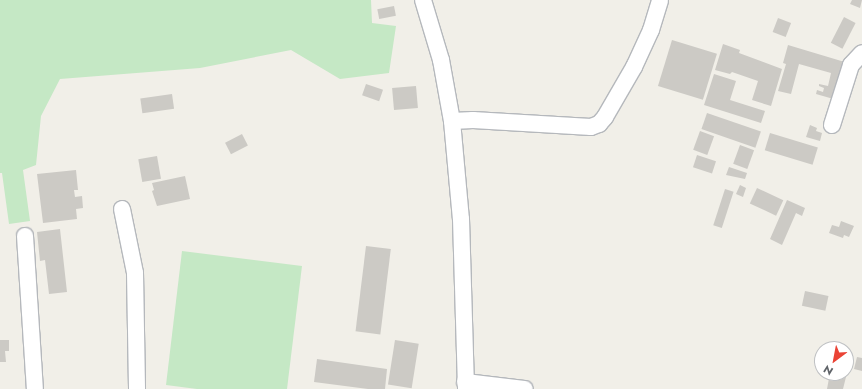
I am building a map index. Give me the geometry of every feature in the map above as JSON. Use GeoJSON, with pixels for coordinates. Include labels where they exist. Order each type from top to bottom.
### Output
{"type":"FeatureCollection","features":[{"type":"Feature","properties":{"kind":"street"},"geometry":{"type":"LineString","coordinates":[[423,0],[441,60],[452,121],[461,219],[466,385],[525,389]]}},
{"type":"Feature","properties":{"kind":"street"},"geometry":{"type":"LineString","coordinates":[[452,121],[473,120],[592,127],[599,124],[605,117],[634,67],[651,30],[660,0]]}},
{"type":"Feature","properties":{"kind":"street"},"geometry":{"type":"LineString","coordinates":[[832,125],[851,65],[862,53]]}},
{"type":"Feature","properties":{"kind":"street"},"geometry":{"type":"LineString","coordinates":[[122,209],[135,272],[137,389]]}},
{"type":"Feature","properties":{"kind":"street"},"geometry":{"type":"LineString","coordinates":[[25,236],[35,389]]}},
{"type":"Feature","properties":{"kind":"green space"},"geometry":{"type":"Polygon","coordinates":[[[0,0],[371,0],[372,23],[396,26],[389,73],[340,79],[291,50],[200,68],[60,79],[41,116],[36,165],[23,170],[30,221],[9,224],[2,173],[0,173],[0,0]]]}},
{"type":"Feature","properties":{"kind":"green space"},"geometry":{"type":"Polygon","coordinates":[[[182,251],[302,266],[287,389],[197,389],[166,385],[182,251]]]}},
{"type":"Feature","properties":{"kind":"building"},"geometry":{"type":"Polygon","coordinates":[[[852,0],[862,0],[860,8],[850,4],[852,0]]]}},
{"type":"Feature","properties":{"kind":"building"},"geometry":{"type":"Polygon","coordinates":[[[394,6],[396,16],[379,19],[377,9],[394,6]]]}},
{"type":"Feature","properties":{"kind":"building"},"geometry":{"type":"Polygon","coordinates":[[[844,17],[856,23],[842,49],[831,43],[844,17]]]}},
{"type":"Feature","properties":{"kind":"building"},"geometry":{"type":"Polygon","coordinates":[[[778,18],[791,23],[786,37],[773,32],[778,18]]]}},
{"type":"Feature","properties":{"kind":"building"},"geometry":{"type":"Polygon","coordinates":[[[672,40],[717,54],[703,100],[658,86],[672,40]]]}},
{"type":"Feature","properties":{"kind":"building"},"geometry":{"type":"Polygon","coordinates":[[[723,44],[740,50],[739,53],[782,69],[771,106],[752,100],[758,81],[732,72],[730,74],[715,70],[723,44]]]}},
{"type":"Feature","properties":{"kind":"building"},"geometry":{"type":"Polygon","coordinates":[[[788,45],[848,63],[837,100],[816,94],[817,90],[823,92],[824,88],[819,86],[819,84],[828,86],[831,73],[799,64],[791,94],[778,91],[786,64],[783,63],[788,45]]]}},
{"type":"Feature","properties":{"kind":"building"},"geometry":{"type":"Polygon","coordinates":[[[714,74],[736,81],[730,100],[765,111],[761,123],[704,105],[714,74]]]}},
{"type":"Feature","properties":{"kind":"building"},"geometry":{"type":"Polygon","coordinates":[[[366,84],[383,90],[379,101],[362,95],[366,84]]]}},
{"type":"Feature","properties":{"kind":"building"},"geometry":{"type":"Polygon","coordinates":[[[416,86],[418,108],[394,110],[392,88],[416,86]]]}},
{"type":"Feature","properties":{"kind":"building"},"geometry":{"type":"Polygon","coordinates":[[[172,94],[174,109],[142,113],[140,98],[172,94]]]}},
{"type":"Feature","properties":{"kind":"building"},"geometry":{"type":"Polygon","coordinates":[[[707,113],[761,132],[755,148],[701,129],[707,113]]]}},
{"type":"Feature","properties":{"kind":"building"},"geometry":{"type":"Polygon","coordinates":[[[810,125],[817,128],[816,131],[822,133],[820,141],[806,137],[810,125]]]}},
{"type":"Feature","properties":{"kind":"building"},"geometry":{"type":"Polygon","coordinates":[[[700,131],[714,136],[707,155],[693,150],[700,131]]]}},
{"type":"Feature","properties":{"kind":"building"},"geometry":{"type":"Polygon","coordinates":[[[770,133],[818,148],[813,165],[765,150],[770,133]]]}},
{"type":"Feature","properties":{"kind":"building"},"geometry":{"type":"Polygon","coordinates":[[[242,134],[248,146],[231,154],[225,143],[242,134]]]}},
{"type":"Feature","properties":{"kind":"building"},"geometry":{"type":"Polygon","coordinates":[[[740,145],[754,150],[747,169],[733,164],[740,145]]]}},
{"type":"Feature","properties":{"kind":"building"},"geometry":{"type":"Polygon","coordinates":[[[697,155],[716,161],[712,174],[693,167],[697,155]]]}},
{"type":"Feature","properties":{"kind":"building"},"geometry":{"type":"Polygon","coordinates":[[[157,156],[161,179],[142,182],[138,159],[157,156]]]}},
{"type":"Feature","properties":{"kind":"building"},"geometry":{"type":"Polygon","coordinates":[[[729,167],[747,173],[745,179],[726,175],[729,167]]]}},
{"type":"Feature","properties":{"kind":"building"},"geometry":{"type":"Polygon","coordinates":[[[76,170],[78,190],[74,190],[75,197],[82,196],[83,208],[76,209],[77,219],[43,223],[37,174],[76,170]]]}},
{"type":"Feature","properties":{"kind":"building"},"geometry":{"type":"Polygon","coordinates":[[[185,176],[190,199],[157,206],[152,191],[154,190],[152,183],[185,176]]]}},
{"type":"Feature","properties":{"kind":"building"},"geometry":{"type":"Polygon","coordinates":[[[740,185],[746,188],[743,197],[736,194],[740,185]]]}},
{"type":"Feature","properties":{"kind":"building"},"geometry":{"type":"Polygon","coordinates":[[[757,188],[783,200],[776,216],[750,203],[757,188]]]}},
{"type":"Feature","properties":{"kind":"building"},"geometry":{"type":"Polygon","coordinates":[[[725,189],[734,192],[722,228],[713,225],[725,189]]]}},
{"type":"Feature","properties":{"kind":"building"},"geometry":{"type":"Polygon","coordinates":[[[787,200],[805,208],[802,216],[796,213],[782,245],[770,239],[787,200]]]}},
{"type":"Feature","properties":{"kind":"building"},"geometry":{"type":"Polygon","coordinates":[[[841,221],[854,226],[849,237],[844,235],[843,238],[829,233],[832,225],[839,227],[841,221]]]}},
{"type":"Feature","properties":{"kind":"building"},"geometry":{"type":"Polygon","coordinates":[[[60,229],[67,292],[49,294],[45,260],[40,261],[37,232],[60,229]]]}},
{"type":"Feature","properties":{"kind":"building"},"geometry":{"type":"Polygon","coordinates":[[[366,246],[391,249],[380,334],[356,331],[366,246]]]}},
{"type":"Feature","properties":{"kind":"building"},"geometry":{"type":"Polygon","coordinates":[[[805,291],[828,296],[825,311],[802,306],[805,291]]]}},
{"type":"Feature","properties":{"kind":"building"},"geometry":{"type":"Polygon","coordinates":[[[0,340],[9,340],[9,351],[5,351],[6,362],[0,362],[0,340]]]}},
{"type":"Feature","properties":{"kind":"building"},"geometry":{"type":"Polygon","coordinates":[[[395,340],[419,344],[412,388],[388,384],[395,340]]]}},
{"type":"Feature","properties":{"kind":"building"},"geometry":{"type":"Polygon","coordinates":[[[857,357],[862,358],[862,371],[854,369],[857,357]]]}},
{"type":"Feature","properties":{"kind":"building"},"geometry":{"type":"Polygon","coordinates":[[[317,359],[387,369],[385,389],[368,389],[314,382],[317,359]]]}},
{"type":"Feature","properties":{"kind":"building"},"geometry":{"type":"Polygon","coordinates":[[[828,381],[845,381],[843,389],[827,389],[828,381]]]}}]}
